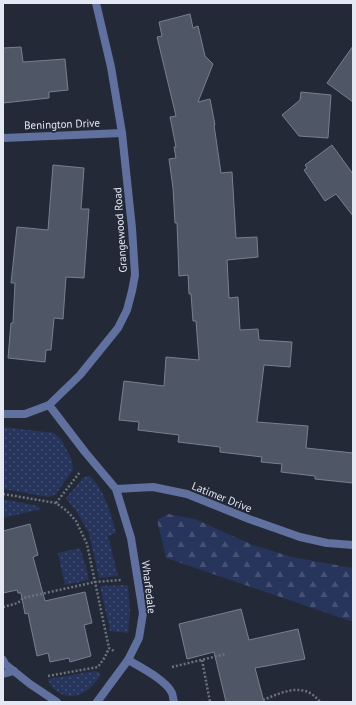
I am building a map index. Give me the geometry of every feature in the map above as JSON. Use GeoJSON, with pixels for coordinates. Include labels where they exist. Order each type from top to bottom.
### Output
{"type":"FeatureCollection","features":[{"type":"Feature","properties":{"kind":"street","name":"Grangewood Road"},"geometry":{"type":"LineString","coordinates":[[3,414],[25,414],[49,405],[80,375],[118,328],[127,310],[135,275],[132,228],[122,133],[111,67],[96,3]]}},
{"type":"Feature","properties":{"kind":"street","name":"Benington Drive"},"geometry":{"type":"LineString","coordinates":[[3,138],[122,133]]}},
{"type":"Feature","properties":{"kind":"street"},"geometry":{"type":"LineString","coordinates":[[49,405],[116,489]]}},
{"type":"Feature","properties":{"kind":"street","name":"Latimer Drive"},"geometry":{"type":"LineString","coordinates":[[116,489],[153,487],[187,494],[249,519],[300,537],[327,543],[353,545]]}},
{"type":"Feature","properties":{"kind":"street","name":"Wharfedale"},"geometry":{"type":"LineString","coordinates":[[97,702],[128,660],[139,638],[143,613],[131,538],[116,489]]}},
{"type":"Feature","properties":{"kind":"street"},"geometry":{"type":"LineString","coordinates":[[3,660],[5,664],[14,672],[57,702]]}},
{"type":"Feature","properties":{"kind":"street"},"geometry":{"type":"LineString","coordinates":[[128,660],[161,681],[171,692],[174,702]]}},
{"type":"Feature","properties":{"kind":"street"},"geometry":{"type":"LineString","coordinates":[[3,674],[14,672]]}},
{"type":"Feature","properties":{"kind":"path"},"geometry":{"type":"LineString","coordinates":[[56,503],[91,458]]}},
{"type":"Feature","properties":{"kind":"path"},"geometry":{"type":"LineString","coordinates":[[3,494],[56,503],[67,511],[76,521],[87,544],[109,648],[98,667],[25,680]]}},
{"type":"Feature","properties":{"kind":"path"},"geometry":{"type":"LineString","coordinates":[[3,607],[18,603],[23,598],[95,582],[138,578]]}},
{"type":"Feature","properties":{"kind":"path"},"geometry":{"type":"LineString","coordinates":[[109,648],[128,660]]}},
{"type":"Feature","properties":{"kind":"path"},"geometry":{"type":"LineString","coordinates":[[149,672],[226,654]]}},
{"type":"Feature","properties":{"kind":"path"},"geometry":{"type":"LineString","coordinates":[[202,660],[210,702]]}},
{"type":"Feature","properties":{"kind":"path"},"geometry":{"type":"LineString","coordinates":[[263,700],[297,689],[306,691],[320,702]]}},
{"type":"Feature","properties":{"kind":"green space"},"geometry":{"type":"Polygon","coordinates":[[[3,427],[54,433],[61,439],[72,460],[73,470],[56,494],[49,497],[3,489],[3,427]]]}},
{"type":"Feature","properties":{"kind":"green space"},"geometry":{"type":"Polygon","coordinates":[[[90,476],[104,495],[112,518],[116,533],[108,536],[118,576],[99,578],[89,533],[78,514],[66,498],[84,477],[90,476]]]}},
{"type":"Feature","properties":{"kind":"green space"},"geometry":{"type":"Polygon","coordinates":[[[3,499],[38,506],[41,509],[3,518],[3,499]]]}},
{"type":"Feature","properties":{"kind":"green space"},"geometry":{"type":"Polygon","coordinates":[[[168,514],[195,519],[253,545],[292,557],[353,568],[353,622],[166,558],[157,520],[168,514]]]}},
{"type":"Feature","properties":{"kind":"green space"},"geometry":{"type":"Polygon","coordinates":[[[80,548],[89,580],[65,585],[58,553],[80,548]]]}},
{"type":"Feature","properties":{"kind":"green space"},"geometry":{"type":"Polygon","coordinates":[[[128,585],[130,612],[128,633],[110,631],[100,586],[128,585]]]}},
{"type":"Feature","properties":{"kind":"green space"},"geometry":{"type":"Polygon","coordinates":[[[95,671],[101,675],[95,683],[83,693],[73,696],[67,696],[57,692],[50,684],[48,679],[95,671]]]}},
{"type":"Feature","properties":{"kind":"building"},"geometry":{"type":"Polygon","coordinates":[[[190,14],[193,28],[198,26],[205,56],[213,64],[198,102],[210,99],[221,173],[232,172],[236,238],[257,237],[258,257],[227,260],[229,298],[238,297],[240,330],[258,329],[259,340],[292,342],[290,367],[264,365],[257,422],[308,426],[306,448],[353,453],[353,483],[315,479],[315,476],[281,472],[282,464],[261,462],[262,457],[220,452],[220,447],[178,442],[179,435],[138,430],[139,422],[119,420],[124,381],[164,386],[166,357],[199,360],[196,321],[193,321],[188,275],[179,276],[177,223],[175,223],[173,188],[169,159],[176,158],[174,147],[176,147],[170,117],[176,116],[157,37],[162,36],[159,22],[190,14]]]}},
{"type":"Feature","properties":{"kind":"building"},"geometry":{"type":"Polygon","coordinates":[[[353,46],[353,102],[327,83],[353,46]]]}},
{"type":"Feature","properties":{"kind":"building"},"geometry":{"type":"Polygon","coordinates":[[[21,47],[23,62],[65,59],[68,90],[49,92],[49,98],[3,103],[3,48],[21,47]]]}},
{"type":"Feature","properties":{"kind":"building"},"geometry":{"type":"Polygon","coordinates":[[[301,92],[331,95],[328,138],[299,136],[282,115],[300,100],[301,92]]]}},
{"type":"Feature","properties":{"kind":"building"},"geometry":{"type":"Polygon","coordinates":[[[332,145],[353,174],[353,216],[336,194],[325,201],[304,170],[307,168],[305,165],[332,145]]]}},
{"type":"Feature","properties":{"kind":"building"},"geometry":{"type":"Polygon","coordinates":[[[53,165],[84,168],[81,209],[89,209],[84,278],[66,277],[63,319],[54,318],[51,350],[46,350],[45,362],[8,358],[11,323],[13,323],[15,283],[11,283],[17,227],[48,230],[53,165]]]}},
{"type":"Feature","properties":{"kind":"building"},"geometry":{"type":"Polygon","coordinates":[[[30,524],[38,555],[33,557],[45,601],[85,592],[92,623],[84,625],[91,656],[70,662],[69,658],[50,662],[48,653],[37,656],[28,613],[25,614],[21,593],[18,593],[17,590],[3,593],[3,531],[30,524]]]}},
{"type":"Feature","properties":{"kind":"building"},"geometry":{"type":"Polygon","coordinates":[[[241,609],[249,640],[298,629],[305,659],[255,668],[264,702],[226,702],[214,652],[187,659],[179,624],[241,609]]]}}]}
